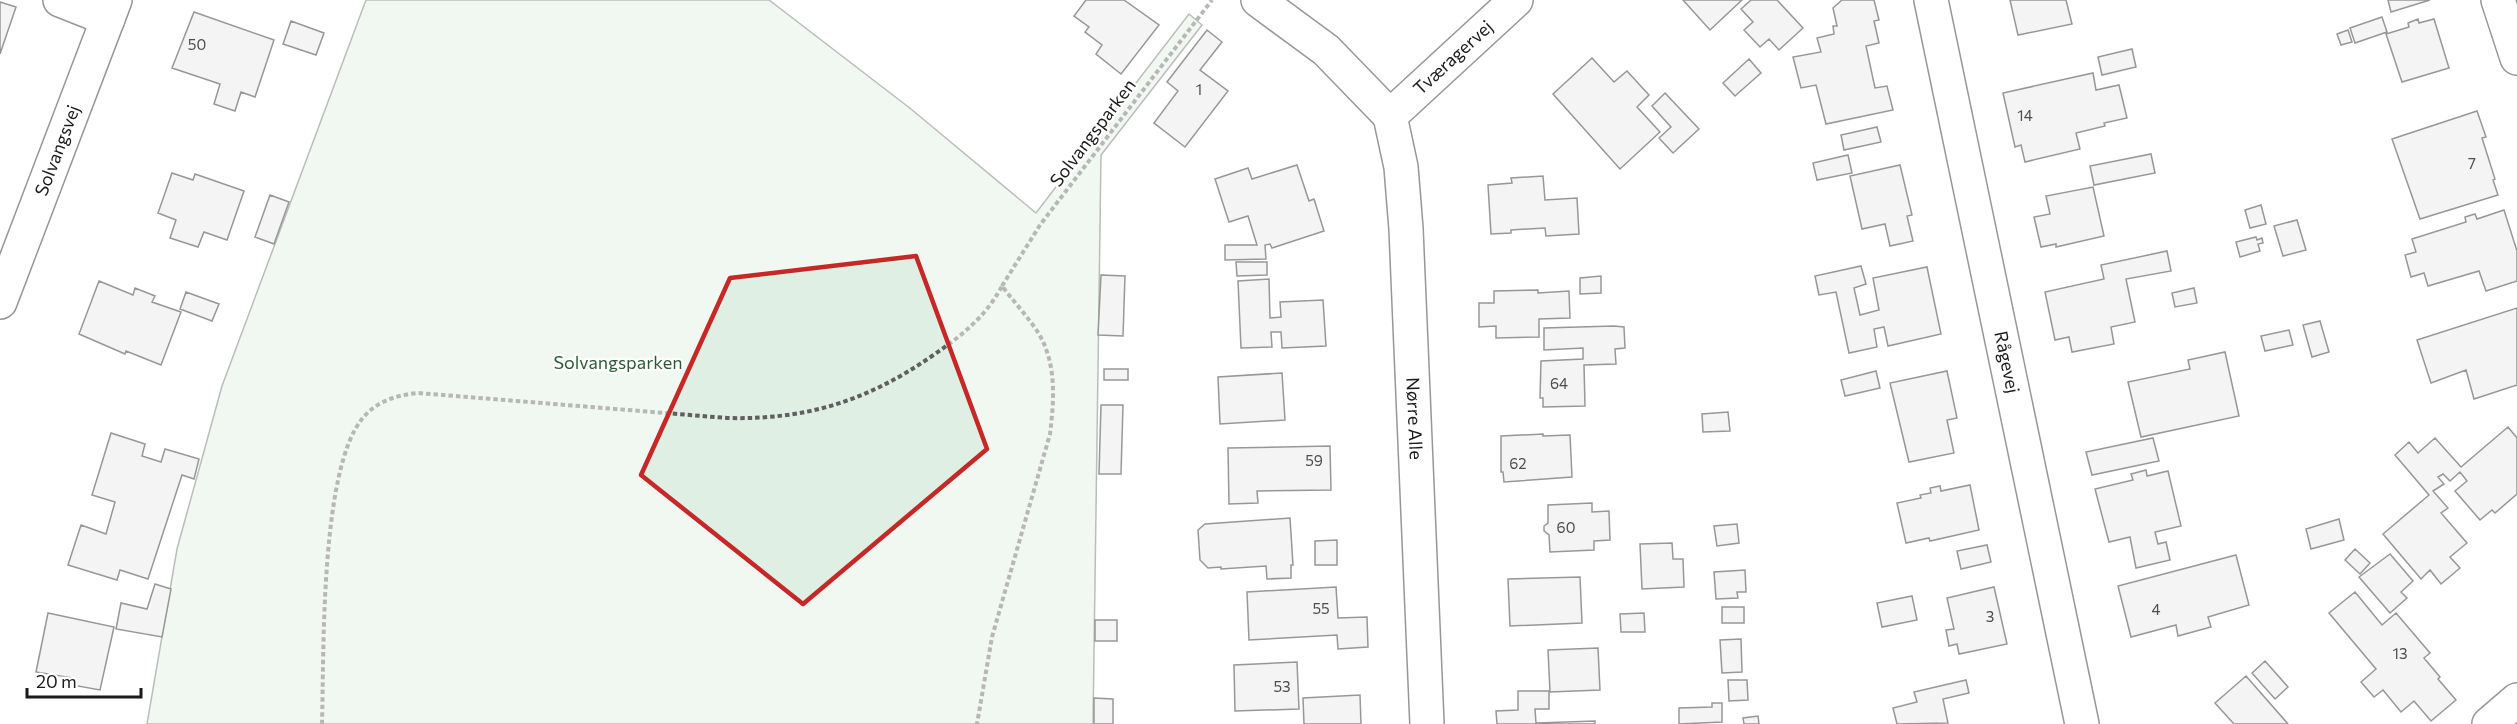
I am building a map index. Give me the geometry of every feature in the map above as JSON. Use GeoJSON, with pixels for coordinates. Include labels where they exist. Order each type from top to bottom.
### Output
{"type":"FeatureCollection","features":[{"type":"Feature","properties":{"kind":"street"},"geometry":{"type":"LineString","coordinates":[[60,0],[111,10]]}},
{"type":"Feature","properties":{"kind":"street"},"geometry":{"type":"LineString","coordinates":[[1258,0],[1326,50],[1390,116]]}},
{"type":"Feature","properties":{"kind":"street","name":"Tværagervej"},"geometry":{"type":"LineString","coordinates":[[1390,116],[1516,0]]}},
{"type":"Feature","properties":{"kind":"street","name":"Rågevej"},"geometry":{"type":"LineString","coordinates":[[1931,0],[2082,724]]}},
{"type":"Feature","properties":{"kind":"street"},"geometry":{"type":"LineString","coordinates":[[2498,0],[2517,58]]}},
{"type":"Feature","properties":{"kind":"street","name":"Solvangsvej"},"geometry":{"type":"LineString","coordinates":[[0,302],[111,10]]}},
{"type":"Feature","properties":{"kind":"street","name":"Nørre Alle"},"geometry":{"type":"LineString","coordinates":[[1390,116],[1401,167],[1406,229],[1427,724]]}},
{"type":"Feature","properties":{"kind":"street"},"geometry":{"type":"LineString","coordinates":[[2489,724],[2517,700]]}},
{"type":"Feature","properties":{"kind":"path","name":"Solvangsparken"},"geometry":{"type":"LineString","coordinates":[[322,724],[325,604],[337,486],[344,453],[352,434],[361,420],[376,406],[393,398],[418,393],[727,418],[764,418],[807,413],[854,400],[900,377],[970,329],[985,314],[1040,225],[1212,0]]}},
{"type":"Feature","properties":{"kind":"path"},"geometry":{"type":"LineString","coordinates":[[977,724],[997,617],[1050,434],[1054,393],[1052,374],[1040,335],[1002,286]]}},
{"type":"Feature","properties":{"kind":"highlighted area"},"geometry":{"type":"Polygon","coordinates":[[[916,256],[987,449],[803,604],[641,475],[730,278],[916,256]]]}},
{"type":"Feature","properties":{"kind":"green space","name":"Solvangsparken"},"geometry":{"type":"Polygon","coordinates":[[[366,0],[769,0],[911,109],[1036,213],[1189,14],[1202,25],[1101,155],[1093,724],[147,724],[177,549],[222,386],[366,0]]]}},
{"type":"Feature","properties":{"kind":"building"},"geometry":{"type":"Polygon","coordinates":[[[1086,0],[1124,0],[1159,25],[1121,74],[1096,54],[1102,45],[1085,32],[1089,27],[1074,16],[1086,0]]]}},
{"type":"Feature","properties":{"kind":"building"},"geometry":{"type":"Polygon","coordinates":[[[1683,0],[1742,0],[1710,30],[1683,0]]]}},
{"type":"Feature","properties":{"kind":"building"},"geometry":{"type":"Polygon","coordinates":[[[1751,0],[1777,0],[1803,28],[1779,50],[1769,39],[1760,47],[1744,30],[1753,22],[1741,9],[1751,0]]]}},
{"type":"Feature","properties":{"kind":"building"},"geometry":{"type":"Polygon","coordinates":[[[1842,0],[1874,0],[1879,20],[1874,21],[1879,43],[1866,46],[1875,88],[1887,86],[1893,110],[1826,124],[1816,85],[1801,88],[1793,57],[1821,52],[1817,38],[1834,34],[1833,26],[1837,26],[1833,8],[1842,0]]]}},
{"type":"Feature","properties":{"kind":"building"},"geometry":{"type":"Polygon","coordinates":[[[2010,0],[2066,0],[2072,24],[2018,35],[2010,0]]]}},
{"type":"Feature","properties":{"kind":"building"},"geometry":{"type":"Polygon","coordinates":[[[2388,0],[2430,0],[2391,12],[2388,0]]]}},
{"type":"Feature","properties":{"kind":"building"},"geometry":{"type":"Polygon","coordinates":[[[0,2],[16,7],[0,54],[0,2]]]}},
{"type":"Feature","properties":{"kind":"building"},"geometry":{"type":"Polygon","coordinates":[[[194,12],[274,40],[255,97],[241,92],[235,111],[214,104],[220,84],[172,68],[194,12]]]}},
{"type":"Feature","properties":{"kind":"building"},"geometry":{"type":"Polygon","coordinates":[[[2382,17],[2387,32],[2355,43],[2350,28],[2382,17]]]}},
{"type":"Feature","properties":{"kind":"building"},"geometry":{"type":"Polygon","coordinates":[[[2418,19],[2419,23],[2434,19],[2449,68],[2402,82],[2386,34],[2409,27],[2408,23],[2418,19]]]}},
{"type":"Feature","properties":{"kind":"building"},"geometry":{"type":"Polygon","coordinates":[[[291,21],[324,33],[316,55],[283,44],[291,21]]]}},
{"type":"Feature","properties":{"kind":"building"},"geometry":{"type":"Polygon","coordinates":[[[1207,30],[1222,42],[1200,70],[1228,91],[1185,147],[1154,123],[1178,91],[1167,82],[1207,30]]]}},
{"type":"Feature","properties":{"kind":"building"},"geometry":{"type":"Polygon","coordinates":[[[2348,30],[2352,42],[2341,45],[2337,34],[2348,30]]]}},
{"type":"Feature","properties":{"kind":"building"},"geometry":{"type":"Polygon","coordinates":[[[2132,49],[2136,67],[2102,75],[2098,57],[2132,49]]]}},
{"type":"Feature","properties":{"kind":"building"},"geometry":{"type":"Polygon","coordinates":[[[1592,58],[1614,82],[1627,71],[1649,95],[1637,107],[1660,132],[1620,169],[1553,94],[1592,58]]]}},
{"type":"Feature","properties":{"kind":"building"},"geometry":{"type":"Polygon","coordinates":[[[1749,59],[1761,73],[1735,96],[1723,83],[1749,59]]]}},
{"type":"Feature","properties":{"kind":"building"},"geometry":{"type":"Polygon","coordinates":[[[2093,73],[2096,90],[2119,85],[2127,118],[2076,133],[2080,149],[2025,162],[2021,145],[2015,147],[2003,93],[2093,73]]]}},
{"type":"Feature","properties":{"kind":"building"},"geometry":{"type":"Polygon","coordinates":[[[1665,93],[1699,129],[1673,153],[1659,138],[1671,127],[1652,106],[1665,93]]]}},
{"type":"Feature","properties":{"kind":"building"},"geometry":{"type":"Polygon","coordinates":[[[2477,111],[2486,137],[2482,138],[2498,195],[2420,219],[2392,139],[2477,111]]]}},
{"type":"Feature","properties":{"kind":"building"},"geometry":{"type":"Polygon","coordinates":[[[1877,127],[1881,142],[1844,150],[1841,135],[1877,127]]]}},
{"type":"Feature","properties":{"kind":"building"},"geometry":{"type":"Polygon","coordinates":[[[2151,154],[2155,173],[2094,185],[2090,166],[2151,154]]]}},
{"type":"Feature","properties":{"kind":"building"},"geometry":{"type":"Polygon","coordinates":[[[1848,155],[1852,173],[1817,180],[1813,163],[1848,155]]]}},
{"type":"Feature","properties":{"kind":"building"},"geometry":{"type":"Polygon","coordinates":[[[1297,165],[1309,201],[1314,199],[1324,231],[1272,248],[1270,244],[1265,245],[1266,259],[1225,260],[1225,245],[1257,245],[1248,216],[1229,222],[1215,179],[1248,168],[1252,179],[1297,165]]]}},
{"type":"Feature","properties":{"kind":"building"},"geometry":{"type":"Polygon","coordinates":[[[1900,165],[1912,215],[1907,216],[1913,241],[1890,246],[1885,224],[1862,229],[1850,176],[1900,165]]]}},
{"type":"Feature","properties":{"kind":"building"},"geometry":{"type":"Polygon","coordinates":[[[172,173],[193,180],[195,174],[244,191],[227,240],[204,232],[198,247],[170,238],[176,220],[158,213],[172,173]]]}},
{"type":"Feature","properties":{"kind":"building"},"geometry":{"type":"Polygon","coordinates":[[[1543,176],[1545,200],[1577,198],[1579,234],[1546,236],[1545,228],[1491,234],[1488,185],[1512,183],[1511,178],[1543,176]]]}},
{"type":"Feature","properties":{"kind":"building"},"geometry":{"type":"Polygon","coordinates":[[[2093,187],[2104,236],[2056,247],[2056,244],[2041,247],[2034,217],[2050,214],[2046,196],[2093,187]]]}},
{"type":"Feature","properties":{"kind":"building"},"geometry":{"type":"Polygon","coordinates":[[[270,195],[289,202],[274,244],[255,237],[270,195]]]}},
{"type":"Feature","properties":{"kind":"building"},"geometry":{"type":"Polygon","coordinates":[[[2261,205],[2266,224],[2250,228],[2245,210],[2261,205]]]}},
{"type":"Feature","properties":{"kind":"building"},"geometry":{"type":"Polygon","coordinates":[[[2504,210],[2517,251],[2517,281],[2486,291],[2479,271],[2428,286],[2424,273],[2411,277],[2405,255],[2416,252],[2412,239],[2466,222],[2465,217],[2475,214],[2477,219],[2504,210]]]}},
{"type":"Feature","properties":{"kind":"building"},"geometry":{"type":"Polygon","coordinates":[[[2297,220],[2306,250],[2283,256],[2274,226],[2297,220]]]}},
{"type":"Feature","properties":{"kind":"building"},"geometry":{"type":"Polygon","coordinates":[[[2256,237],[2257,240],[2262,238],[2263,243],[2258,244],[2260,251],[2240,257],[2236,242],[2256,237]]]}},
{"type":"Feature","properties":{"kind":"building"},"geometry":{"type":"Polygon","coordinates":[[[2167,251],[2171,271],[2126,279],[2135,322],[2111,327],[2114,344],[2072,352],[2069,337],[2055,340],[2045,292],[2104,279],[2101,265],[2167,251]]]}},
{"type":"Feature","properties":{"kind":"building"},"geometry":{"type":"Polygon","coordinates":[[[1236,262],[1267,262],[1267,275],[1237,276],[1236,262]]]}},
{"type":"Feature","properties":{"kind":"building"},"geometry":{"type":"Polygon","coordinates":[[[1861,266],[1866,284],[1854,288],[1860,315],[1879,310],[1873,278],[1927,267],[1941,334],[1888,346],[1884,327],[1874,329],[1877,347],[1849,353],[1836,292],[1819,295],[1815,276],[1861,266]]]}},
{"type":"Feature","properties":{"kind":"building"},"geometry":{"type":"Polygon","coordinates":[[[1101,275],[1125,276],[1123,336],[1098,335],[1101,275]]]}},
{"type":"Feature","properties":{"kind":"building"},"geometry":{"type":"Polygon","coordinates":[[[1601,276],[1601,293],[1580,294],[1580,278],[1601,276]]]}},
{"type":"Feature","properties":{"kind":"building"},"geometry":{"type":"Polygon","coordinates":[[[1269,279],[1270,318],[1281,317],[1280,302],[1323,300],[1326,346],[1282,348],[1281,332],[1271,332],[1272,347],[1241,348],[1238,281],[1269,279]]]}},
{"type":"Feature","properties":{"kind":"building"},"geometry":{"type":"Polygon","coordinates":[[[99,281],[133,295],[135,288],[155,296],[152,302],[181,312],[161,365],[126,351],[125,354],[79,334],[99,281]]]}},
{"type":"Feature","properties":{"kind":"building"},"geometry":{"type":"Polygon","coordinates":[[[2194,288],[2197,303],[2175,307],[2172,293],[2194,288]]]}},
{"type":"Feature","properties":{"kind":"building"},"geometry":{"type":"Polygon","coordinates":[[[1538,290],[1538,293],[1569,291],[1570,318],[1539,319],[1539,337],[1496,338],[1496,326],[1479,327],[1479,303],[1494,303],[1494,291],[1538,290]]]}},
{"type":"Feature","properties":{"kind":"building"},"geometry":{"type":"Polygon","coordinates":[[[186,292],[219,304],[212,321],[180,309],[186,292]]]}},
{"type":"Feature","properties":{"kind":"building"},"geometry":{"type":"Polygon","coordinates":[[[2517,308],[2517,385],[2474,399],[2466,370],[2431,383],[2417,340],[2517,308]]]}},
{"type":"Feature","properties":{"kind":"building"},"geometry":{"type":"Polygon","coordinates":[[[2320,321],[2329,352],[2312,357],[2303,325],[2320,321]]]}},
{"type":"Feature","properties":{"kind":"building"},"geometry":{"type":"Polygon","coordinates":[[[1624,327],[1625,348],[1615,349],[1616,364],[1584,365],[1585,406],[1543,407],[1543,398],[1540,398],[1541,361],[1583,359],[1583,348],[1544,350],[1544,328],[1624,327]]]}},
{"type":"Feature","properties":{"kind":"building"},"geometry":{"type":"Polygon","coordinates":[[[2289,330],[2293,345],[2265,351],[2261,336],[2289,330]]]}},
{"type":"Feature","properties":{"kind":"building"},"geometry":{"type":"Polygon","coordinates":[[[2225,352],[2239,416],[2141,437],[2128,382],[2190,369],[2188,360],[2225,352]]]}},
{"type":"Feature","properties":{"kind":"building"},"geometry":{"type":"Polygon","coordinates":[[[1104,369],[1128,369],[1128,380],[1104,380],[1104,369]]]}},
{"type":"Feature","properties":{"kind":"building"},"geometry":{"type":"Polygon","coordinates":[[[1876,371],[1880,388],[1845,396],[1841,380],[1876,371]]]}},
{"type":"Feature","properties":{"kind":"building"},"geometry":{"type":"Polygon","coordinates":[[[1947,371],[1957,418],[1947,420],[1954,453],[1909,462],[1890,383],[1947,371]]]}},
{"type":"Feature","properties":{"kind":"building"},"geometry":{"type":"Polygon","coordinates":[[[1282,373],[1285,420],[1220,424],[1218,377],[1282,373]]]}},
{"type":"Feature","properties":{"kind":"building"},"geometry":{"type":"Polygon","coordinates":[[[1101,405],[1123,405],[1121,474],[1099,474],[1101,405]]]}},
{"type":"Feature","properties":{"kind":"building"},"geometry":{"type":"Polygon","coordinates":[[[1728,412],[1730,431],[1703,432],[1702,414],[1728,412]]]}},
{"type":"Feature","properties":{"kind":"building"},"geometry":{"type":"Polygon","coordinates":[[[2508,427],[2517,438],[2517,494],[2495,513],[2492,510],[2480,520],[2455,491],[2467,481],[2460,472],[2450,481],[2443,474],[2438,477],[2444,484],[2433,491],[2448,508],[2441,513],[2467,543],[2450,557],[2460,568],[2441,584],[2430,570],[2421,579],[2383,534],[2429,495],[2395,455],[2409,442],[2418,453],[2435,438],[2461,467],[2508,427]]]}},
{"type":"Feature","properties":{"kind":"building"},"geometry":{"type":"Polygon","coordinates":[[[111,433],[145,444],[142,456],[161,462],[165,449],[199,459],[194,479],[182,475],[148,579],[120,570],[117,580],[68,565],[81,525],[106,534],[115,502],[92,495],[111,433]]]}},
{"type":"Feature","properties":{"kind":"building"},"geometry":{"type":"Polygon","coordinates":[[[1543,434],[1543,436],[1570,435],[1572,477],[1504,482],[1503,472],[1501,472],[1501,436],[1543,434]]]}},
{"type":"Feature","properties":{"kind":"building"},"geometry":{"type":"Polygon","coordinates":[[[2153,438],[2159,461],[2092,475],[2086,452],[2153,438]]]}},
{"type":"Feature","properties":{"kind":"building"},"geometry":{"type":"Polygon","coordinates":[[[1330,446],[1331,490],[1257,491],[1258,503],[1229,504],[1228,448],[1330,446]]]}},
{"type":"Feature","properties":{"kind":"building"},"geometry":{"type":"Polygon","coordinates":[[[2146,470],[2147,476],[2168,471],[2181,526],[2155,532],[2158,544],[2166,542],[2170,560],[2136,568],[2130,537],[2109,542],[2095,489],[2133,480],[2131,474],[2146,470]]]}},
{"type":"Feature","properties":{"kind":"building"},"geometry":{"type":"Polygon","coordinates":[[[1970,485],[1979,530],[1930,541],[1929,538],[1906,543],[1897,503],[1921,498],[1920,495],[1931,493],[1930,488],[1940,486],[1941,491],[1970,485]]]}},
{"type":"Feature","properties":{"kind":"building"},"geometry":{"type":"Polygon","coordinates":[[[1592,503],[1592,512],[1609,511],[1610,540],[1594,541],[1594,550],[1550,552],[1549,535],[1544,531],[1544,526],[1548,523],[1548,505],[1592,503]]]}},
{"type":"Feature","properties":{"kind":"building"},"geometry":{"type":"Polygon","coordinates":[[[1290,518],[1293,565],[1291,565],[1291,578],[1267,579],[1266,566],[1208,568],[1200,560],[1198,530],[1205,524],[1290,518]]]}},
{"type":"Feature","properties":{"kind":"building"},"geometry":{"type":"Polygon","coordinates":[[[2339,519],[2344,540],[2311,549],[2306,529],[2339,519]]]}},
{"type":"Feature","properties":{"kind":"building"},"geometry":{"type":"Polygon","coordinates":[[[1737,524],[1739,543],[1717,546],[1714,526],[1737,524]]]}},
{"type":"Feature","properties":{"kind":"building"},"geometry":{"type":"Polygon","coordinates":[[[1337,540],[1337,565],[1315,565],[1315,541],[1337,540]]]}},
{"type":"Feature","properties":{"kind":"building"},"geometry":{"type":"Polygon","coordinates":[[[1672,543],[1673,559],[1683,559],[1684,587],[1642,589],[1640,544],[1672,543]]]}},
{"type":"Feature","properties":{"kind":"building"},"geometry":{"type":"Polygon","coordinates":[[[1987,545],[1991,562],[1961,569],[1957,551],[1987,545]]]}},
{"type":"Feature","properties":{"kind":"building"},"geometry":{"type":"Polygon","coordinates":[[[2355,549],[2370,563],[2360,574],[2345,560],[2355,549]]]}},
{"type":"Feature","properties":{"kind":"building"},"geometry":{"type":"Polygon","coordinates":[[[2390,554],[2413,581],[2401,592],[2407,598],[2390,613],[2359,577],[2390,554]]]}},
{"type":"Feature","properties":{"kind":"building"},"geometry":{"type":"Polygon","coordinates":[[[2236,555],[2249,605],[2208,617],[2211,627],[2178,636],[2176,625],[2131,637],[2118,586],[2236,555]]]}},
{"type":"Feature","properties":{"kind":"building"},"geometry":{"type":"Polygon","coordinates":[[[1745,570],[1746,592],[1737,592],[1738,598],[1716,599],[1714,572],[1745,570]]]}},
{"type":"Feature","properties":{"kind":"building"},"geometry":{"type":"Polygon","coordinates":[[[1580,577],[1582,623],[1510,626],[1508,579],[1580,577]]]}},
{"type":"Feature","properties":{"kind":"building"},"geometry":{"type":"Polygon","coordinates":[[[155,584],[171,589],[162,637],[116,629],[121,603],[147,609],[155,584]]]}},
{"type":"Feature","properties":{"kind":"building"},"geometry":{"type":"Polygon","coordinates":[[[1336,587],[1338,618],[1367,617],[1368,647],[1338,649],[1337,635],[1249,640],[1247,592],[1336,587]]]}},
{"type":"Feature","properties":{"kind":"building"},"geometry":{"type":"Polygon","coordinates":[[[1994,587],[2007,644],[1959,654],[1957,644],[1949,646],[1946,630],[1954,629],[1947,598],[1994,587]]]}},
{"type":"Feature","properties":{"kind":"building"},"geometry":{"type":"Polygon","coordinates":[[[2355,592],[2382,625],[2396,613],[2430,653],[2424,658],[2456,700],[2431,721],[2414,701],[2401,712],[2383,690],[2374,697],[2361,682],[2376,669],[2329,613],[2355,592]]]}},
{"type":"Feature","properties":{"kind":"building"},"geometry":{"type":"Polygon","coordinates":[[[1912,596],[1917,620],[1882,627],[1877,603],[1912,596]]]}},
{"type":"Feature","properties":{"kind":"building"},"geometry":{"type":"Polygon","coordinates":[[[1722,607],[1744,607],[1744,623],[1722,623],[1722,607]]]}},
{"type":"Feature","properties":{"kind":"building"},"geometry":{"type":"Polygon","coordinates":[[[48,613],[114,627],[100,690],[72,685],[73,678],[36,672],[48,613]]]}},
{"type":"Feature","properties":{"kind":"building"},"geometry":{"type":"Polygon","coordinates":[[[1644,613],[1645,632],[1621,632],[1620,614],[1644,613]]]}},
{"type":"Feature","properties":{"kind":"building"},"geometry":{"type":"Polygon","coordinates":[[[1095,620],[1117,620],[1117,641],[1095,641],[1095,620]]]}},
{"type":"Feature","properties":{"kind":"building"},"geometry":{"type":"Polygon","coordinates":[[[1741,639],[1742,672],[1722,673],[1720,640],[1741,639]]]}},
{"type":"Feature","properties":{"kind":"building"},"geometry":{"type":"Polygon","coordinates":[[[1598,648],[1600,690],[1550,692],[1548,650],[1598,648]]]}},
{"type":"Feature","properties":{"kind":"building"},"geometry":{"type":"Polygon","coordinates":[[[2265,661],[2288,687],[2275,699],[2252,673],[2265,661]]]}},
{"type":"Feature","properties":{"kind":"building"},"geometry":{"type":"Polygon","coordinates":[[[1297,662],[1299,709],[1235,711],[1234,665],[1297,662]]]}},
{"type":"Feature","properties":{"kind":"building"},"geometry":{"type":"Polygon","coordinates":[[[2246,676],[2288,724],[2234,724],[2215,703],[2246,676]]]}},
{"type":"Feature","properties":{"kind":"building"},"geometry":{"type":"Polygon","coordinates":[[[1728,680],[1747,680],[1748,700],[1729,701],[1728,680]]]}},
{"type":"Feature","properties":{"kind":"building"},"geometry":{"type":"Polygon","coordinates":[[[1966,680],[1969,693],[1943,699],[1948,723],[1897,724],[1893,708],[1917,702],[1914,692],[1966,680]]]}},
{"type":"Feature","properties":{"kind":"building"},"geometry":{"type":"Polygon","coordinates":[[[1518,691],[1549,691],[1549,709],[1535,709],[1536,723],[1595,721],[1595,724],[1497,724],[1496,711],[1518,710],[1518,691]]]}},
{"type":"Feature","properties":{"kind":"building"},"geometry":{"type":"Polygon","coordinates":[[[1360,695],[1361,724],[1304,724],[1303,698],[1360,695]]]}},
{"type":"Feature","properties":{"kind":"building"},"geometry":{"type":"Polygon","coordinates":[[[1094,698],[1113,699],[1113,724],[1094,724],[1094,698]]]}},
{"type":"Feature","properties":{"kind":"building"},"geometry":{"type":"Polygon","coordinates":[[[1712,703],[1722,703],[1722,722],[1679,724],[1679,708],[1712,707],[1712,703]]]}},
{"type":"Feature","properties":{"kind":"building"},"geometry":{"type":"Polygon","coordinates":[[[1758,716],[1759,724],[1744,724],[1743,718],[1758,716]]]}}]}
